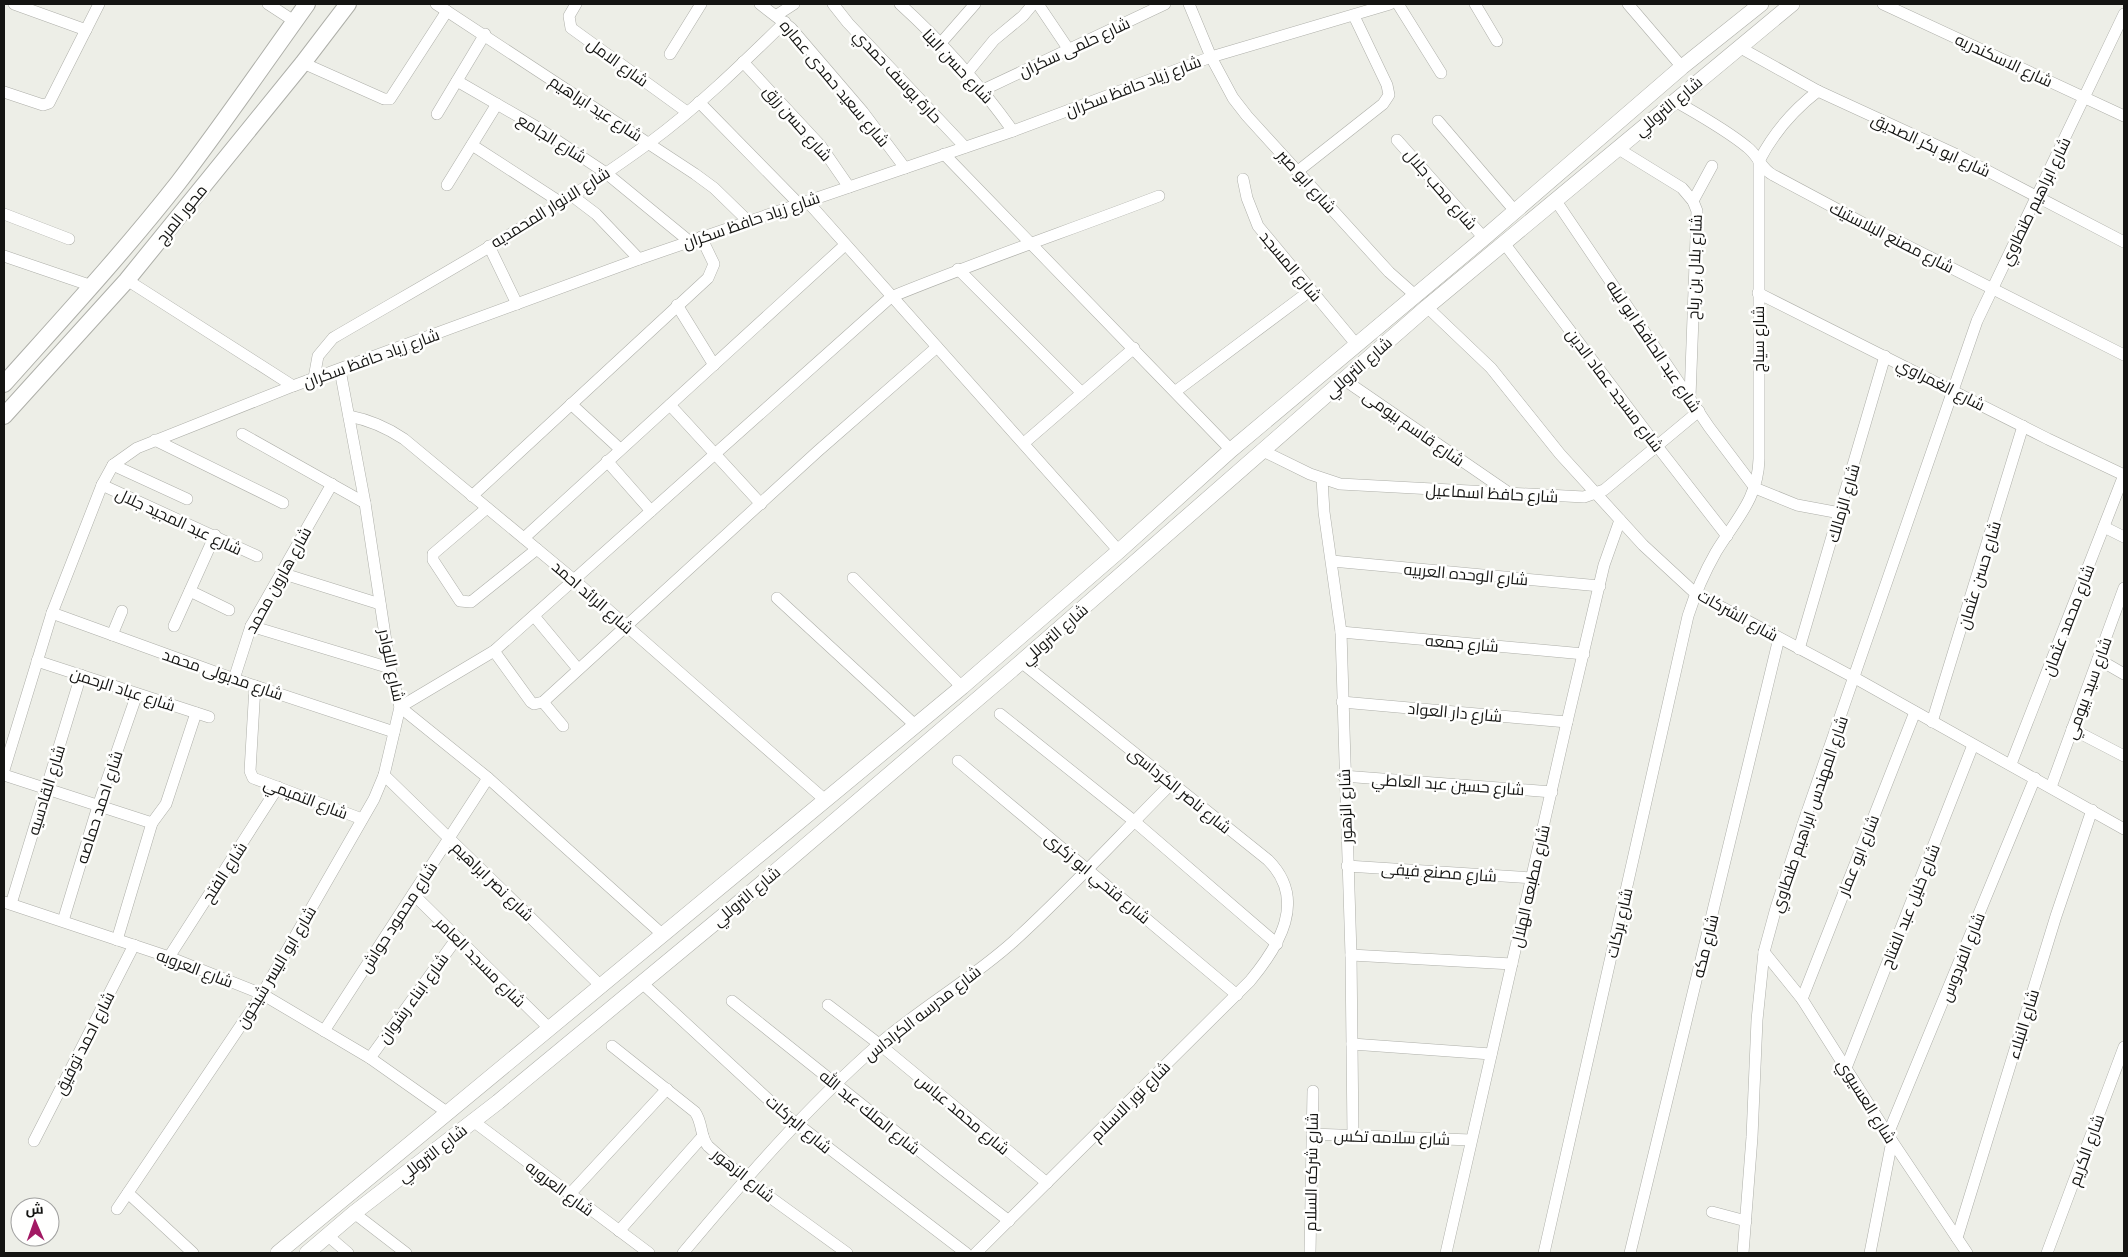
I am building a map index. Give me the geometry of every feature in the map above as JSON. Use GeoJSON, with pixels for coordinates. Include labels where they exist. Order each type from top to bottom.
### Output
{"type":"FeatureCollection","features":[{"type":"Feature","properties":{"kind":"main road","name":"محور المرج"},"geometry":{"type":"LineString","coordinates":[[4,384],[92,286],[183,176],[307,4]]}},
{"type":"Feature","properties":{"kind":"main road","name":"محور المرج"},"geometry":{"type":"LineString","coordinates":[[4,416],[127,280],[303,63],[348,4]]}},
{"type":"Feature","properties":{"kind":"street"},"geometry":{"type":"LineString","coordinates":[[14,4],[86,30]]}},
{"type":"Feature","properties":{"kind":"street"},"geometry":{"type":"LineString","coordinates":[[4,92],[43,105],[49,103],[99,4]]}},
{"type":"Feature","properties":{"kind":"street"},"geometry":{"type":"LineString","coordinates":[[268,4],[294,21]]}},
{"type":"Feature","properties":{"kind":"street","name":"شارع عيد ابراهيم"},"geometry":{"type":"LineString","coordinates":[[436,4],[485,34],[650,143],[714,188],[748,221]]}},
{"type":"Feature","properties":{"kind":"street","name":"شارع الامل"},"geometry":{"type":"LineString","coordinates":[[576,4],[569,16],[571,28],[688,112]]}},
{"type":"Feature","properties":{"kind":"street"},"geometry":{"type":"LineString","coordinates":[[670,54],[701,4]]}},
{"type":"Feature","properties":{"kind":"street","name":"شارع سعيد حمدى عماره"},"geometry":{"type":"LineString","coordinates":[[760,4],[781,18],[862,112],[905,168]]}},
{"type":"Feature","properties":{"kind":"street","name":"شارع الانوار المحمديه"},"geometry":{"type":"LineString","coordinates":[[314,378],[318,356],[332,338],[571,196],[650,143],[688,112],[743,62],[794,4]]}},
{"type":"Feature","properties":{"kind":"street","name":"حارة يوسف حمدي"},"geometry":{"type":"LineString","coordinates":[[833,4],[848,23],[965,147]]}},
{"type":"Feature","properties":{"kind":"street"},"geometry":{"type":"LineString","coordinates":[[940,44],[975,4]]}},
{"type":"Feature","properties":{"kind":"street"},"geometry":{"type":"LineString","coordinates":[[967,73],[994,40],[1023,16],[1033,4]]}},
{"type":"Feature","properties":{"kind":"street"},"geometry":{"type":"LineString","coordinates":[[1038,4],[1069,50]]}},
{"type":"Feature","properties":{"kind":"street","name":"شارع حلمى سكران"},"geometry":{"type":"LineString","coordinates":[[983,90],[1163,4]]}},
{"type":"Feature","properties":{"kind":"street","name":"شارع ابو صير"},"geometry":{"type":"LineString","coordinates":[[1189,4],[1211,57],[1238,104],[1389,272],[1415,295]]}},
{"type":"Feature","properties":{"kind":"street","name":"شارع زياد حافظ سكران"},"geometry":{"type":"LineString","coordinates":[[112,465],[137,448],[155,440],[293,386],[639,259],[1013,131],[1211,57],[1390,4]]}},
{"type":"Feature","properties":{"kind":"street"},"geometry":{"type":"LineString","coordinates":[[1398,4],[1441,73]]}},
{"type":"Feature","properties":{"kind":"street"},"geometry":{"type":"LineString","coordinates":[[1475,4],[1497,41]]}},
{"type":"Feature","properties":{"kind":"street"},"geometry":{"type":"LineString","coordinates":[[1628,4],[1682,67]]}},
{"type":"Feature","properties":{"kind":"street","name":"شارع التروللي"},"geometry":{"type":"LineString","coordinates":[[278,1253],[602,987],[662,934],[824,799],[962,687],[1119,551],[1231,450],[1484,238],[1682,67],[1761,4]]}},
{"type":"Feature","properties":{"kind":"street","name":"شارع التروللي"},"geometry":{"type":"LineString","coordinates":[[307,1253],[354,1213],[473,1121],[735,906],[1022,662],[1427,307],[1792,4]]}},
{"type":"Feature","properties":{"kind":"street","name":"شارع الاسكندريه"},"geometry":{"type":"LineString","coordinates":[[1883,4],[2124,116]]}},
{"type":"Feature","properties":{"kind":"street","name":"شارع حسن البنا"},"geometry":{"type":"LineString","coordinates":[[903,5],[983,90],[1013,131]]}},
{"type":"Feature","properties":{"kind":"street"},"geometry":{"type":"LineString","coordinates":[[303,63],[388,100],[395,95],[447,11]]}},
{"type":"Feature","properties":{"kind":"street","name":"شارع ابراهيم طنطاوي"},"geometry":{"type":"LineString","coordinates":[[1954,391],[1970,338],[2124,14]]}},
{"type":"Feature","properties":{"kind":"street"},"geometry":{"type":"LineString","coordinates":[[1298,171],[1383,104],[1389,95],[1387,85],[1354,16]]}},
{"type":"Feature","properties":{"kind":"street"},"geometry":{"type":"LineString","coordinates":[[437,114],[485,34]]}},
{"type":"Feature","properties":{"kind":"street","name":"شارع ابو بكر الصديق"},"geometry":{"type":"LineString","coordinates":[[1739,47],[1818,91],[1955,154],[2124,242]]}},
{"type":"Feature","properties":{"kind":"street","name":"شارع حسن رزق"},"geometry":{"type":"LineString","coordinates":[[743,62],[820,145],[849,187]]}},
{"type":"Feature","properties":{"kind":"street","name":"شارع الجامع"},"geometry":{"type":"LineString","coordinates":[[457,81],[606,173],[689,241]]}},
{"type":"Feature","properties":{"kind":"street"},"geometry":{"type":"LineString","coordinates":[[1759,161],[1779,128],[1791,114],[1818,91]]}},
{"type":"Feature","properties":{"kind":"street","name":"شارع مصنع البلاستيك"},"geometry":{"type":"LineString","coordinates":[[1675,101],[1743,143],[1762,167],[1773,176],[2124,355]]}},
{"type":"Feature","properties":{"kind":"street"},"geometry":{"type":"LineString","coordinates":[[699,102],[845,244],[1119,551]]}},
{"type":"Feature","properties":{"kind":"street"},"geometry":{"type":"LineString","coordinates":[[447,185],[497,104]]}},
{"type":"Feature","properties":{"kind":"street"},"geometry":{"type":"LineString","coordinates":[[1438,121],[1515,211]]}},
{"type":"Feature","properties":{"kind":"street","name":"شارع محب جلال"},"geometry":{"type":"LineString","coordinates":[[1397,140],[1484,238]]}},
{"type":"Feature","properties":{"kind":"street"},"geometry":{"type":"LineString","coordinates":[[472,146],[560,202]]}},
{"type":"Feature","properties":{"kind":"street","name":"شارع بلال بن رباح"},"geometry":{"type":"LineString","coordinates":[[1617,148],[1682,188],[1694,201],[1697,211],[1690,397]]}},
{"type":"Feature","properties":{"kind":"street"},"geometry":{"type":"LineString","coordinates":[[944,154],[1030,245],[1134,348],[1231,450]]}},
{"type":"Feature","properties":{"kind":"street","name":"شارع سياج"},"geometry":{"type":"LineString","coordinates":[[1696,593],[1710,564],[1756,488],[1759,459],[1759,161]]}},
{"type":"Feature","properties":{"kind":"street"},"geometry":{"type":"LineString","coordinates":[[1694,201],[1712,166]]}},
{"type":"Feature","properties":{"kind":"street","name":"شارع المسجد"},"geometry":{"type":"LineString","coordinates":[[1244,179],[1250,208],[1258,226],[1356,344]]}},
{"type":"Feature","properties":{"kind":"street"},"geometry":{"type":"LineString","coordinates":[[571,196],[607,225],[639,259]]}},
{"type":"Feature","properties":{"kind":"street"},"geometry":{"type":"LineString","coordinates":[[400,708],[494,650],[891,297],[958,269],[1030,245],[1159,196]]}},
{"type":"Feature","properties":{"kind":"street","name":"شارع عبد الحافظ ابو ليله"},"geometry":{"type":"LineString","coordinates":[[1556,201],[1699,411],[1756,488]]}},
{"type":"Feature","properties":{"kind":"street"},"geometry":{"type":"LineString","coordinates":[[4,214],[69,238]]}},
{"type":"Feature","properties":{"kind":"street"},"geometry":{"type":"LineString","coordinates":[[472,496],[711,273],[714,264],[701,238]]}},
{"type":"Feature","properties":{"kind":"street","name":"شارع مسجد عماد الدين"},"geometry":{"type":"LineString","coordinates":[[1504,243],[1727,536]]}},
{"type":"Feature","properties":{"kind":"street"},"geometry":{"type":"LineString","coordinates":[[524,538],[845,244]]}},
{"type":"Feature","properties":{"kind":"street"},"geometry":{"type":"LineString","coordinates":[[488,246],[517,304]]}},
{"type":"Feature","properties":{"kind":"street"},"geometry":{"type":"LineString","coordinates":[[4,256],[92,286]]}},
{"type":"Feature","properties":{"kind":"street"},"geometry":{"type":"LineString","coordinates":[[958,269],[1082,394]]}},
{"type":"Feature","properties":{"kind":"street"},"geometry":{"type":"LineString","coordinates":[[127,280],[293,386]]}},
{"type":"Feature","properties":{"kind":"street"},"geometry":{"type":"LineString","coordinates":[[1176,391],[1311,290]]}},
{"type":"Feature","properties":{"kind":"street","name":"شارع الغمراوي"},"geometry":{"type":"LineString","coordinates":[[1758,293],[2124,475]]}},
{"type":"Feature","properties":{"kind":"street"},"geometry":{"type":"LineString","coordinates":[[677,305],[714,365]]}},
{"type":"Feature","properties":{"kind":"street","name":"شارع الشركات"},"geometry":{"type":"LineString","coordinates":[[1427,307],[1491,368],[1560,454],[1620,520],[1662,563],[1696,593],[2011,764],[2124,829]]}},
{"type":"Feature","properties":{"kind":"street"},"geometry":{"type":"LineString","coordinates":[[494,650],[531,702],[534,704],[543,702],[761,504],[937,348]]}},
{"type":"Feature","properties":{"kind":"street"},"geometry":{"type":"LineString","coordinates":[[1024,443],[1134,348]]}},
{"type":"Feature","properties":{"kind":"street","name":"شارع الزمالك"},"geometry":{"type":"LineString","coordinates":[[1799,649],[1885,356]]}},
{"type":"Feature","properties":{"kind":"street","name":"شارع اللوادر"},"geometry":{"type":"LineString","coordinates":[[340,370],[365,503],[390,668],[400,708],[488,778],[662,934]]}},
{"type":"Feature","properties":{"kind":"street","name":"شارع قاسم بيومى"},"geometry":{"type":"LineString","coordinates":[[1343,379],[1510,494]]}},
{"type":"Feature","properties":{"kind":"street","name":"شارع المهندس ابراهيم طنطاوي"},"geometry":{"type":"LineString","coordinates":[[1743,1253],[1757,1020],[1764,952],[1804,821],[1954,391]]}},
{"type":"Feature","properties":{"kind":"street"},"geometry":{"type":"LineString","coordinates":[[571,404],[620,450]]}},
{"type":"Feature","properties":{"kind":"street"},"geometry":{"type":"LineString","coordinates":[[670,405],[761,504]]}},
{"type":"Feature","properties":{"kind":"street"},"geometry":{"type":"LineString","coordinates":[[1597,494],[1699,411]]}},
{"type":"Feature","properties":{"kind":"street","name":"شارع الرائد احمد"},"geometry":{"type":"LineString","coordinates":[[349,416],[369,420],[388,428],[573,579],[824,799]]}},
{"type":"Feature","properties":{"kind":"street","name":"شارع حسن عثمان"},"geometry":{"type":"LineString","coordinates":[[1932,722],[2023,426]]}},
{"type":"Feature","properties":{"kind":"street"},"geometry":{"type":"LineString","coordinates":[[242,434],[365,503]]}},
{"type":"Feature","properties":{"kind":"street"},"geometry":{"type":"LineString","coordinates":[[155,440],[283,503]]}},
{"type":"Feature","properties":{"kind":"street","name":"شارع حافظ اسماعيل"},"geometry":{"type":"LineString","coordinates":[[1263,451],[1322,479],[1359,486],[1568,497],[1584,497],[1597,494]]}},
{"type":"Feature","properties":{"kind":"street"},"geometry":{"type":"LineString","coordinates":[[607,461],[651,511]]}},
{"type":"Feature","properties":{"kind":"street"},"geometry":{"type":"LineString","coordinates":[[4,770],[52,613],[102,485],[112,465],[186,499]]}},
{"type":"Feature","properties":{"kind":"street","name":"شارع محمد عثمان"},"geometry":{"type":"LineString","coordinates":[[2011,764],[2124,475]]}},
{"type":"Feature","properties":{"kind":"street","name":"شارع الزهور"},"geometry":{"type":"LineString","coordinates":[[1322,479],[1340,632],[1343,776],[1351,954],[1353,1135]]}},
{"type":"Feature","properties":{"kind":"street","name":"شارع هارون محمد"},"geometry":{"type":"LineString","coordinates":[[234,679],[250,626],[332,484]]}},
{"type":"Feature","properties":{"kind":"street","name":"شارع عبد المجيد جلال"},"geometry":{"type":"LineString","coordinates":[[102,485],[257,556]]}},
{"type":"Feature","properties":{"kind":"street"},"geometry":{"type":"LineString","coordinates":[[1756,488],[1797,505],[1840,513]]}},
{"type":"Feature","properties":{"kind":"street"},"geometry":{"type":"LineString","coordinates":[[487,508],[433,554],[433,560],[460,601],[471,602],[537,549]]}},
{"type":"Feature","properties":{"kind":"street","name":"شارع مطبعه الهلال"},"geometry":{"type":"LineString","coordinates":[[1446,1253],[1567,722],[1611,542],[1620,520]]}},
{"type":"Feature","properties":{"kind":"street"},"geometry":{"type":"LineString","coordinates":[[2104,527],[2124,536]]}},
{"type":"Feature","properties":{"kind":"street"},"geometry":{"type":"LineString","coordinates":[[174,626],[215,536]]}},
{"type":"Feature","properties":{"kind":"street","name":"شارع الوحده العربيه"},"geometry":{"type":"LineString","coordinates":[[1332,561],[1600,586]]}},
{"type":"Feature","properties":{"kind":"street"},"geometry":{"type":"LineString","coordinates":[[281,573],[380,604]]}},
{"type":"Feature","properties":{"kind":"street"},"geometry":{"type":"LineString","coordinates":[[853,578],[962,687]]}},
{"type":"Feature","properties":{"kind":"street","name":"شارع سيد بيومي"},"geometry":{"type":"LineString","coordinates":[[2051,787],[2098,660],[2122,605],[2124,588]]}},
{"type":"Feature","properties":{"kind":"street"},"geometry":{"type":"LineString","coordinates":[[190,591],[229,610]]}},
{"type":"Feature","properties":{"kind":"street","name":"شارع بركات"},"geometry":{"type":"LineString","coordinates":[[1544,1253],[1688,616],[1696,593]]}},
{"type":"Feature","properties":{"kind":"street"},"geometry":{"type":"LineString","coordinates":[[777,598],[915,724]]}},
{"type":"Feature","properties":{"kind":"street"},"geometry":{"type":"LineString","coordinates":[[112,635],[122,611]]}},
{"type":"Feature","properties":{"kind":"street","name":"شارع مدبولى محمد"},"geometry":{"type":"LineString","coordinates":[[52,613],[234,679],[394,732]]}},
{"type":"Feature","properties":{"kind":"street"},"geometry":{"type":"LineString","coordinates":[[534,616],[578,669]]}},
{"type":"Feature","properties":{"kind":"street"},"geometry":{"type":"LineString","coordinates":[[250,626],[390,668]]}},
{"type":"Feature","properties":{"kind":"street","name":"شارع جمعه"},"geometry":{"type":"LineString","coordinates":[[1340,632],[1584,654]]}},
{"type":"Feature","properties":{"kind":"street","name":"شارع مكه"},"geometry":{"type":"LineString","coordinates":[[1630,1253],[1779,638]]}},
{"type":"Feature","properties":{"kind":"street"},"geometry":{"type":"LineString","coordinates":[[2098,660],[2124,674]]}},
{"type":"Feature","properties":{"kind":"street","name":"شارع عباد الرحمن"},"geometry":{"type":"LineString","coordinates":[[37,661],[209,717]]}},
{"type":"Feature","properties":{"kind":"street","name":"شارع ناصر الكرداسى"},"geometry":{"type":"LineString","coordinates":[[1022,662],[1278,870],[1285,886],[1288,903],[1286,921],[1277,944]]}},
{"type":"Feature","properties":{"kind":"street","name":"شارع القادسيه"},"geometry":{"type":"LineString","coordinates":[[8,903],[81,675]]}},
{"type":"Feature","properties":{"kind":"street","name":"شارع التميمي"},"geometry":{"type":"LineString","coordinates":[[255,686],[251,775],[253,778],[362,820]]}},
{"type":"Feature","properties":{"kind":"street","name":"شارع احمد حماصه"},"geometry":{"type":"LineString","coordinates":[[63,921],[98,806],[137,694]]}},
{"type":"Feature","properties":{"kind":"street"},"geometry":{"type":"LineString","coordinates":[[543,702],[563,726]]}},
{"type":"Feature","properties":{"kind":"street","name":"شارع دار العواد"},"geometry":{"type":"LineString","coordinates":[[1342,702],[1567,722]]}},
{"type":"Feature","properties":{"kind":"street","name":"شارع ابو اليسر شيخون"},"geometry":{"type":"LineString","coordinates":[[117,1210],[262,994],[374,799],[384,775],[400,708]]}},
{"type":"Feature","properties":{"kind":"street","name":"شارع ابو عمار"},"geometry":{"type":"LineString","coordinates":[[1802,998],[1915,712]]}},
{"type":"Feature","properties":{"kind":"street"},"geometry":{"type":"LineString","coordinates":[[117,940],[152,823],[166,804],[196,713]]}},
{"type":"Feature","properties":{"kind":"street"},"geometry":{"type":"LineString","coordinates":[[1000,714],[1134,821],[1277,944]]}},
{"type":"Feature","properties":{"kind":"street"},"geometry":{"type":"LineString","coordinates":[[2072,729],[2124,756]]}},
{"type":"Feature","properties":{"kind":"street","name":"شارع خليل عبد الفتاح"},"geometry":{"type":"LineString","coordinates":[[1846,1068],[1973,745]]}},
{"type":"Feature","properties":{"kind":"street","name":"شارع فتحي ابو زكرى"},"geometry":{"type":"LineString","coordinates":[[958,762],[1237,995]]}},
{"type":"Feature","properties":{"kind":"street"},"geometry":{"type":"LineString","coordinates":[[4,775],[152,823]]}},
{"type":"Feature","properties":{"kind":"street","name":"شارع نصر ابراهيم"},"geometry":{"type":"LineString","coordinates":[[384,775],[602,987]]}},
{"type":"Feature","properties":{"kind":"street","name":"شارع حسين عبد العاطي"},"geometry":{"type":"LineString","coordinates":[[1343,776],[1552,792]]}},
{"type":"Feature","properties":{"kind":"street","name":"شارع محمود حواش"},"geometry":{"type":"LineString","coordinates":[[324,1031],[488,778]]}},
{"type":"Feature","properties":{"kind":"street","name":"شارع الفردوس"},"geometry":{"type":"LineString","coordinates":[[1870,1253],[1890,1138],[2035,778]]}},
{"type":"Feature","properties":{"kind":"street","name":"شارع مدرسه الكراداس"},"geometry":{"type":"LineString","coordinates":[[683,1253],[745,1179],[795,1124],[836,1084],[879,1044],[971,976],[1013,941],[1172,783]]}},
{"type":"Feature","properties":{"kind":"street","name":"شارع الفتح"},"geometry":{"type":"LineString","coordinates":[[169,957],[278,787]]}},
{"type":"Feature","properties":{"kind":"street","name":"شارع النبلاء"},"geometry":{"type":"LineString","coordinates":[[1957,1238],[2053,925],[2092,810]]}},
{"type":"Feature","properties":{"kind":"street","name":"شارع مصنع فيفى"},"geometry":{"type":"LineString","coordinates":[[1347,866],[1532,878]]}},
{"type":"Feature","properties":{"kind":"street"},"geometry":{"type":"LineString","coordinates":[[718,888],[735,906]]}},
{"type":"Feature","properties":{"kind":"street","name":"شارع مسجد العامر"},"geometry":{"type":"LineString","coordinates":[[412,894],[550,1029]]}},
{"type":"Feature","properties":{"kind":"street","name":"شارع العروبه"},"geometry":{"type":"LineString","coordinates":[[8,903],[169,957],[262,994],[370,1058],[448,1113]]}},
{"type":"Feature","properties":{"kind":"street","name":"شارع ابناء رشوان"},"geometry":{"type":"LineString","coordinates":[[370,1058],[457,938]]}},
{"type":"Feature","properties":{"kind":"street","name":"شارع نور الاسلام"},"geometry":{"type":"LineString","coordinates":[[976,1253],[1237,995],[1262,967],[1277,944]]}},
{"type":"Feature","properties":{"kind":"street","name":"شارع احمد توفيق"},"geometry":{"type":"LineString","coordinates":[[34,1140],[134,945]]}},
{"type":"Feature","properties":{"kind":"street","name":"شارع العسيوي"},"geometry":{"type":"LineString","coordinates":[[1764,952],[1802,998],[1890,1138],[1967,1253]]}},
{"type":"Feature","properties":{"kind":"street"},"geometry":{"type":"LineString","coordinates":[[1351,954],[1512,964]]}},
{"type":"Feature","properties":{"kind":"street","name":"شارع البركات"},"geometry":{"type":"LineString","coordinates":[[642,983],[795,1124],[966,1253]]}},
{"type":"Feature","properties":{"kind":"street","name":"شارع الملك عبد الله"},"geometry":{"type":"LineString","coordinates":[[732,1001],[946,1172],[1010,1220]]}},
{"type":"Feature","properties":{"kind":"street","name":"شارع محمد عباس"},"geometry":{"type":"LineString","coordinates":[[828,1005],[879,1044],[1047,1183]]}},
{"type":"Feature","properties":{"kind":"street"},"geometry":{"type":"LineString","coordinates":[[1352,1044],[1491,1054]]}},
{"type":"Feature","properties":{"kind":"street","name":"شارع الزهور"},"geometry":{"type":"LineString","coordinates":[[612,1046],[667,1089],[699,1118],[703,1136],[708,1146],[745,1179],[847,1253]]}},
{"type":"Feature","properties":{"kind":"street","name":"شارع الكريم"},"geometry":{"type":"LineString","coordinates":[[2047,1253],[2124,1047]]}},
{"type":"Feature","properties":{"kind":"street"},"geometry":{"type":"LineString","coordinates":[[569,1195],[667,1089]]}},
{"type":"Feature","properties":{"kind":"street","name":"شارع شركه السلام"},"geometry":{"type":"LineString","coordinates":[[1310,1253],[1313,1092]]}},
{"type":"Feature","properties":{"kind":"street","name":"شارع العروبه"},"geometry":{"type":"LineString","coordinates":[[473,1121],[648,1253]]}},
{"type":"Feature","properties":{"kind":"street","name":"شارع سلامه تكس"},"geometry":{"type":"LineString","coordinates":[[1312,1134],[1471,1140]]}},
{"type":"Feature","properties":{"kind":"street"},"geometry":{"type":"LineString","coordinates":[[619,1231],[703,1136]]}},
{"type":"Feature","properties":{"kind":"street"},"geometry":{"type":"LineString","coordinates":[[128,1193],[193,1253]]}},
{"type":"Feature","properties":{"kind":"street"},"geometry":{"type":"LineString","coordinates":[[1712,1212],[1746,1221]]}},
{"type":"Feature","properties":{"kind":"street"},"geometry":{"type":"LineString","coordinates":[[354,1213],[406,1253]]}},
{"type":"Feature","properties":{"kind":"street"},"geometry":{"type":"LineString","coordinates":[[327,1235],[348,1253]]}}]}
